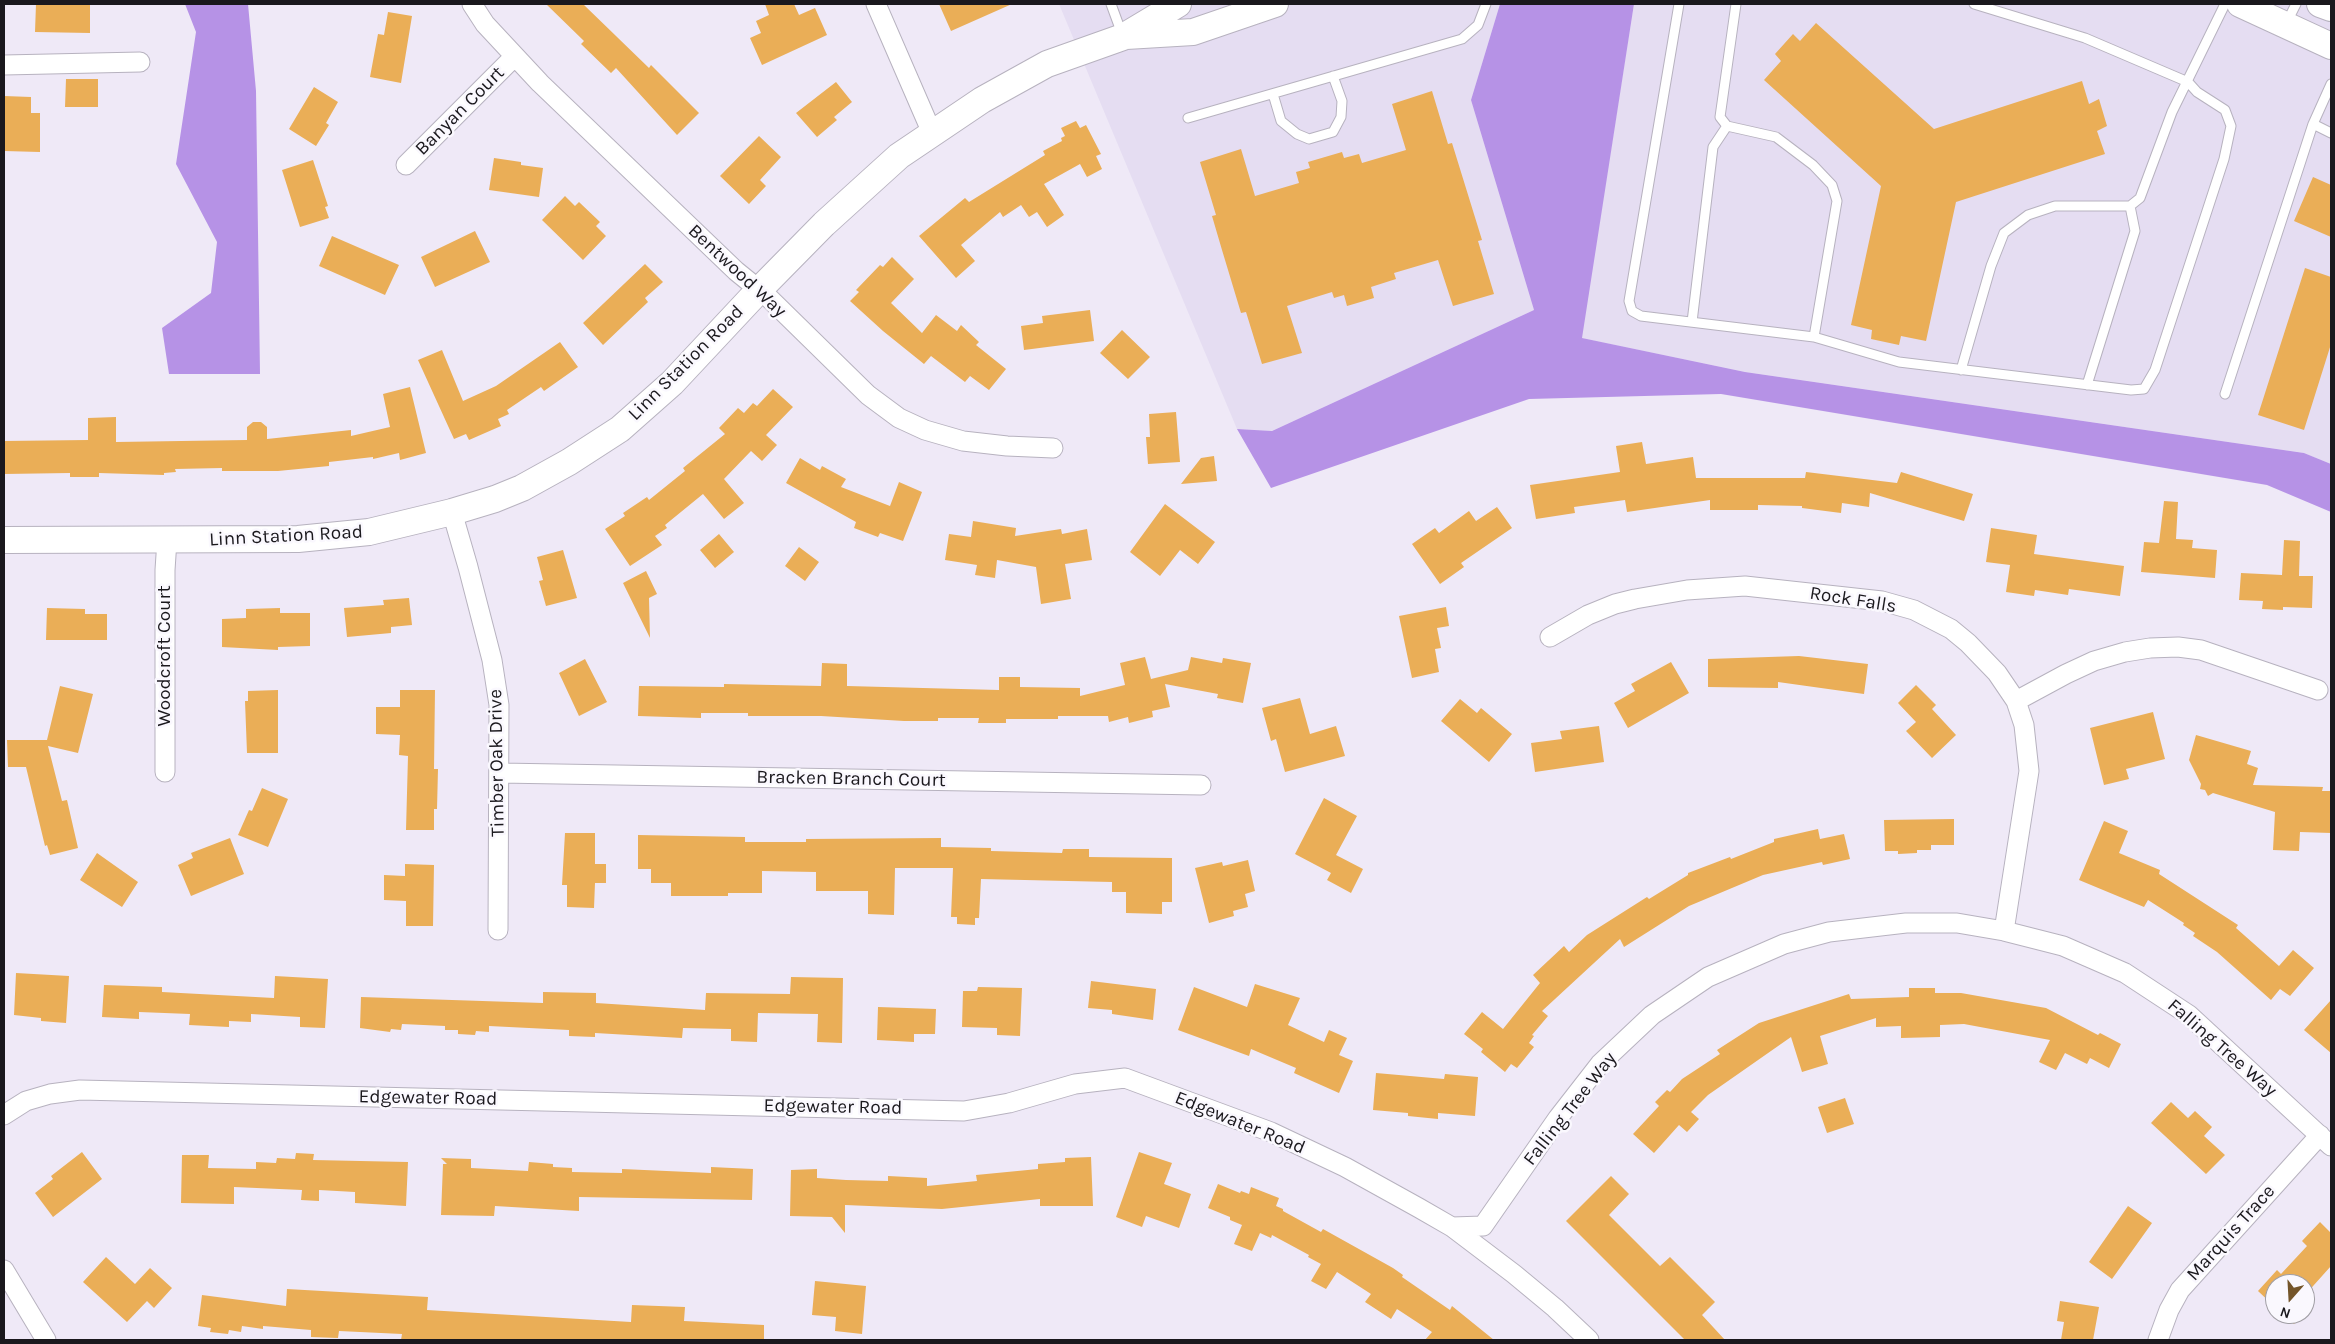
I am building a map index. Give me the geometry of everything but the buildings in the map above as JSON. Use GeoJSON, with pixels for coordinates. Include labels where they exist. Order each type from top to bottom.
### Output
{"type":"FeatureCollection","features":[{"type":"Feature","properties":{"kind":"street","name":"Bentwood Way"},"geometry":{"type":"LineString","coordinates":[[472,4],[485,24],[514,57],[868,395],[899,418],[925,430],[963,441],[1007,446],[1053,448]]}},
{"type":"Feature","properties":{"kind":"street"},"geometry":{"type":"LineString","coordinates":[[876,4],[932,133]]}},
{"type":"Feature","properties":{"kind":"street","name":"Linn Station Road"},"geometry":{"type":"LineString","coordinates":[[4,540],[298,539],[369,532],[452,512],[495,499],[522,488],[569,462],[620,428],[672,383],[759,290],[868,183],[932,133],[982,100],[1047,64],[1123,36],[1178,4]]}},
{"type":"Feature","properties":{"kind":"street","name":"Linn Station Road"},"geometry":{"type":"LineString","coordinates":[[1123,36],[1193,32],[1275,4]]}},
{"type":"Feature","properties":{"kind":"street"},"geometry":{"type":"LineString","coordinates":[[2240,4],[2291,14],[2331,46]]}},
{"type":"Feature","properties":{"kind":"street"},"geometry":{"type":"LineString","coordinates":[[2320,4],[2331,8]]}},
{"type":"Feature","properties":{"kind":"street","name":"Banyan Court"},"geometry":{"type":"LineString","coordinates":[[406,165],[514,57]]}},
{"type":"Feature","properties":{"kind":"street"},"geometry":{"type":"LineString","coordinates":[[4,65],[140,62]]}},
{"type":"Feature","properties":{"kind":"street","name":"Timber Oak Drive"},"geometry":{"type":"LineString","coordinates":[[452,512],[492,660],[499,705],[498,930]]}},
{"type":"Feature","properties":{"kind":"street","name":"Woodcroft Court"},"geometry":{"type":"LineString","coordinates":[[165,772],[164,570],[167,540]]}},
{"type":"Feature","properties":{"kind":"street","name":"Rock Falls"},"geometry":{"type":"LineString","coordinates":[[1550,638],[1588,615],[1614,604],[1687,590],[1745,586],[1882,601],[1914,610],[1951,629],[1997,673],[2016,701],[2024,725],[2029,771],[2004,931]]}},
{"type":"Feature","properties":{"kind":"street"},"geometry":{"type":"LineString","coordinates":[[2016,701],[2094,661],[2124,652],[2150,648],[2178,647],[2201,650],[2318,690]]}},
{"type":"Feature","properties":{"kind":"street","name":"Bracken Branch Court"},"geometry":{"type":"LineString","coordinates":[[500,774],[1201,785]]}},
{"type":"Feature","properties":{"kind":"street","name":"Falling Tree Way"},"geometry":{"type":"LineString","coordinates":[[1452,1227],[1483,1226],[1558,1118],[1600,1064],[1652,1015],[1708,977],[1767,950],[1829,932],[1906,922],[1957,923],[2004,931],[2063,946],[2133,978],[2189,1015],[2326,1141]]}},
{"type":"Feature","properties":{"kind":"street","name":"Edgewater Road"},"geometry":{"type":"LineString","coordinates":[[4,1115],[26,1101],[50,1094],[80,1090],[964,1111],[1009,1103],[1075,1084],[1125,1078],[1271,1132],[1345,1167],[1452,1227],[1548,1302],[1589,1340]]}},
{"type":"Feature","properties":{"kind":"street","name":"Marquis Trace"},"geometry":{"type":"LineString","coordinates":[[2158,1340],[2169,1310],[2180,1290],[2326,1141]]}},
{"type":"Feature","properties":{"kind":"street"},"geometry":{"type":"LineString","coordinates":[[4,1270],[46,1340]]}},
{"type":"Feature","properties":{"kind":"lane"},"geometry":{"type":"LineString","coordinates":[[1111,4],[1123,36]]}},
{"type":"Feature","properties":{"kind":"lane"},"geometry":{"type":"LineString","coordinates":[[1188,118],[1462,39],[1478,25],[1486,4]]}},
{"type":"Feature","properties":{"kind":"lane"},"geometry":{"type":"LineString","coordinates":[[1679,4],[1629,301],[1632,311],[1641,316],[1814,337],[1899,362],[2130,390],[2144,389],[2155,370],[2224,158],[2231,126],[2225,110],[2198,92],[2188,82],[2085,38],[1974,4]]}},
{"type":"Feature","properties":{"kind":"lane"},"geometry":{"type":"LineString","coordinates":[[1736,4],[1720,117],[1728,126],[1776,137],[1813,165],[1832,185],[1837,202],[1814,337]]}},
{"type":"Feature","properties":{"kind":"lane"},"geometry":{"type":"LineString","coordinates":[[1961,370],[1991,266],[2004,233],[2028,215],[2055,206],[2130,206],[2140,198],[2172,112],[2225,4]]}},
{"type":"Feature","properties":{"kind":"lane"},"geometry":{"type":"LineString","coordinates":[[1273,94],[1281,121],[1297,134],[1309,139],[1333,132],[1341,117],[1342,101],[1333,76]]}},
{"type":"Feature","properties":{"kind":"lane"},"geometry":{"type":"LineString","coordinates":[[2225,394],[2313,124],[2331,84]]}},
{"type":"Feature","properties":{"kind":"lane"},"geometry":{"type":"LineString","coordinates":[[2313,124],[2331,133]]}},
{"type":"Feature","properties":{"kind":"lane"},"geometry":{"type":"LineString","coordinates":[[1692,322],[1713,147],[1728,126]]}},
{"type":"Feature","properties":{"kind":"lane"},"geometry":{"type":"LineString","coordinates":[[2087,385],[2135,231],[2130,206]]}},
{"type":"Feature","properties":{"kind":"shaded area"},"geometry":{"type":"Polygon","coordinates":[[[185,4],[248,4],[256,91],[260,374],[169,374],[162,328],[211,293],[217,242],[176,164],[196,32],[185,4]]]}},
{"type":"Feature","properties":{"kind":"shaded area"},"geometry":{"type":"Polygon","coordinates":[[[1059,4],[1500,4],[1471,100],[1534,310],[1272,431],[1237,429],[1059,4]]]}},
{"type":"Feature","properties":{"kind":"shaded area"},"geometry":{"type":"Polygon","coordinates":[[[1500,4],[1634,4],[1582,338],[1745,372],[2304,453],[2331,464],[2331,512],[2267,485],[1721,394],[1529,399],[1271,488],[1237,429],[1272,431],[1534,310],[1471,100],[1500,4]]]}},
{"type":"Feature","properties":{"kind":"shaded area"},"geometry":{"type":"Polygon","coordinates":[[[1634,4],[2331,4],[2331,464],[2304,453],[1745,372],[1581,338],[1634,4]]]}}]}
